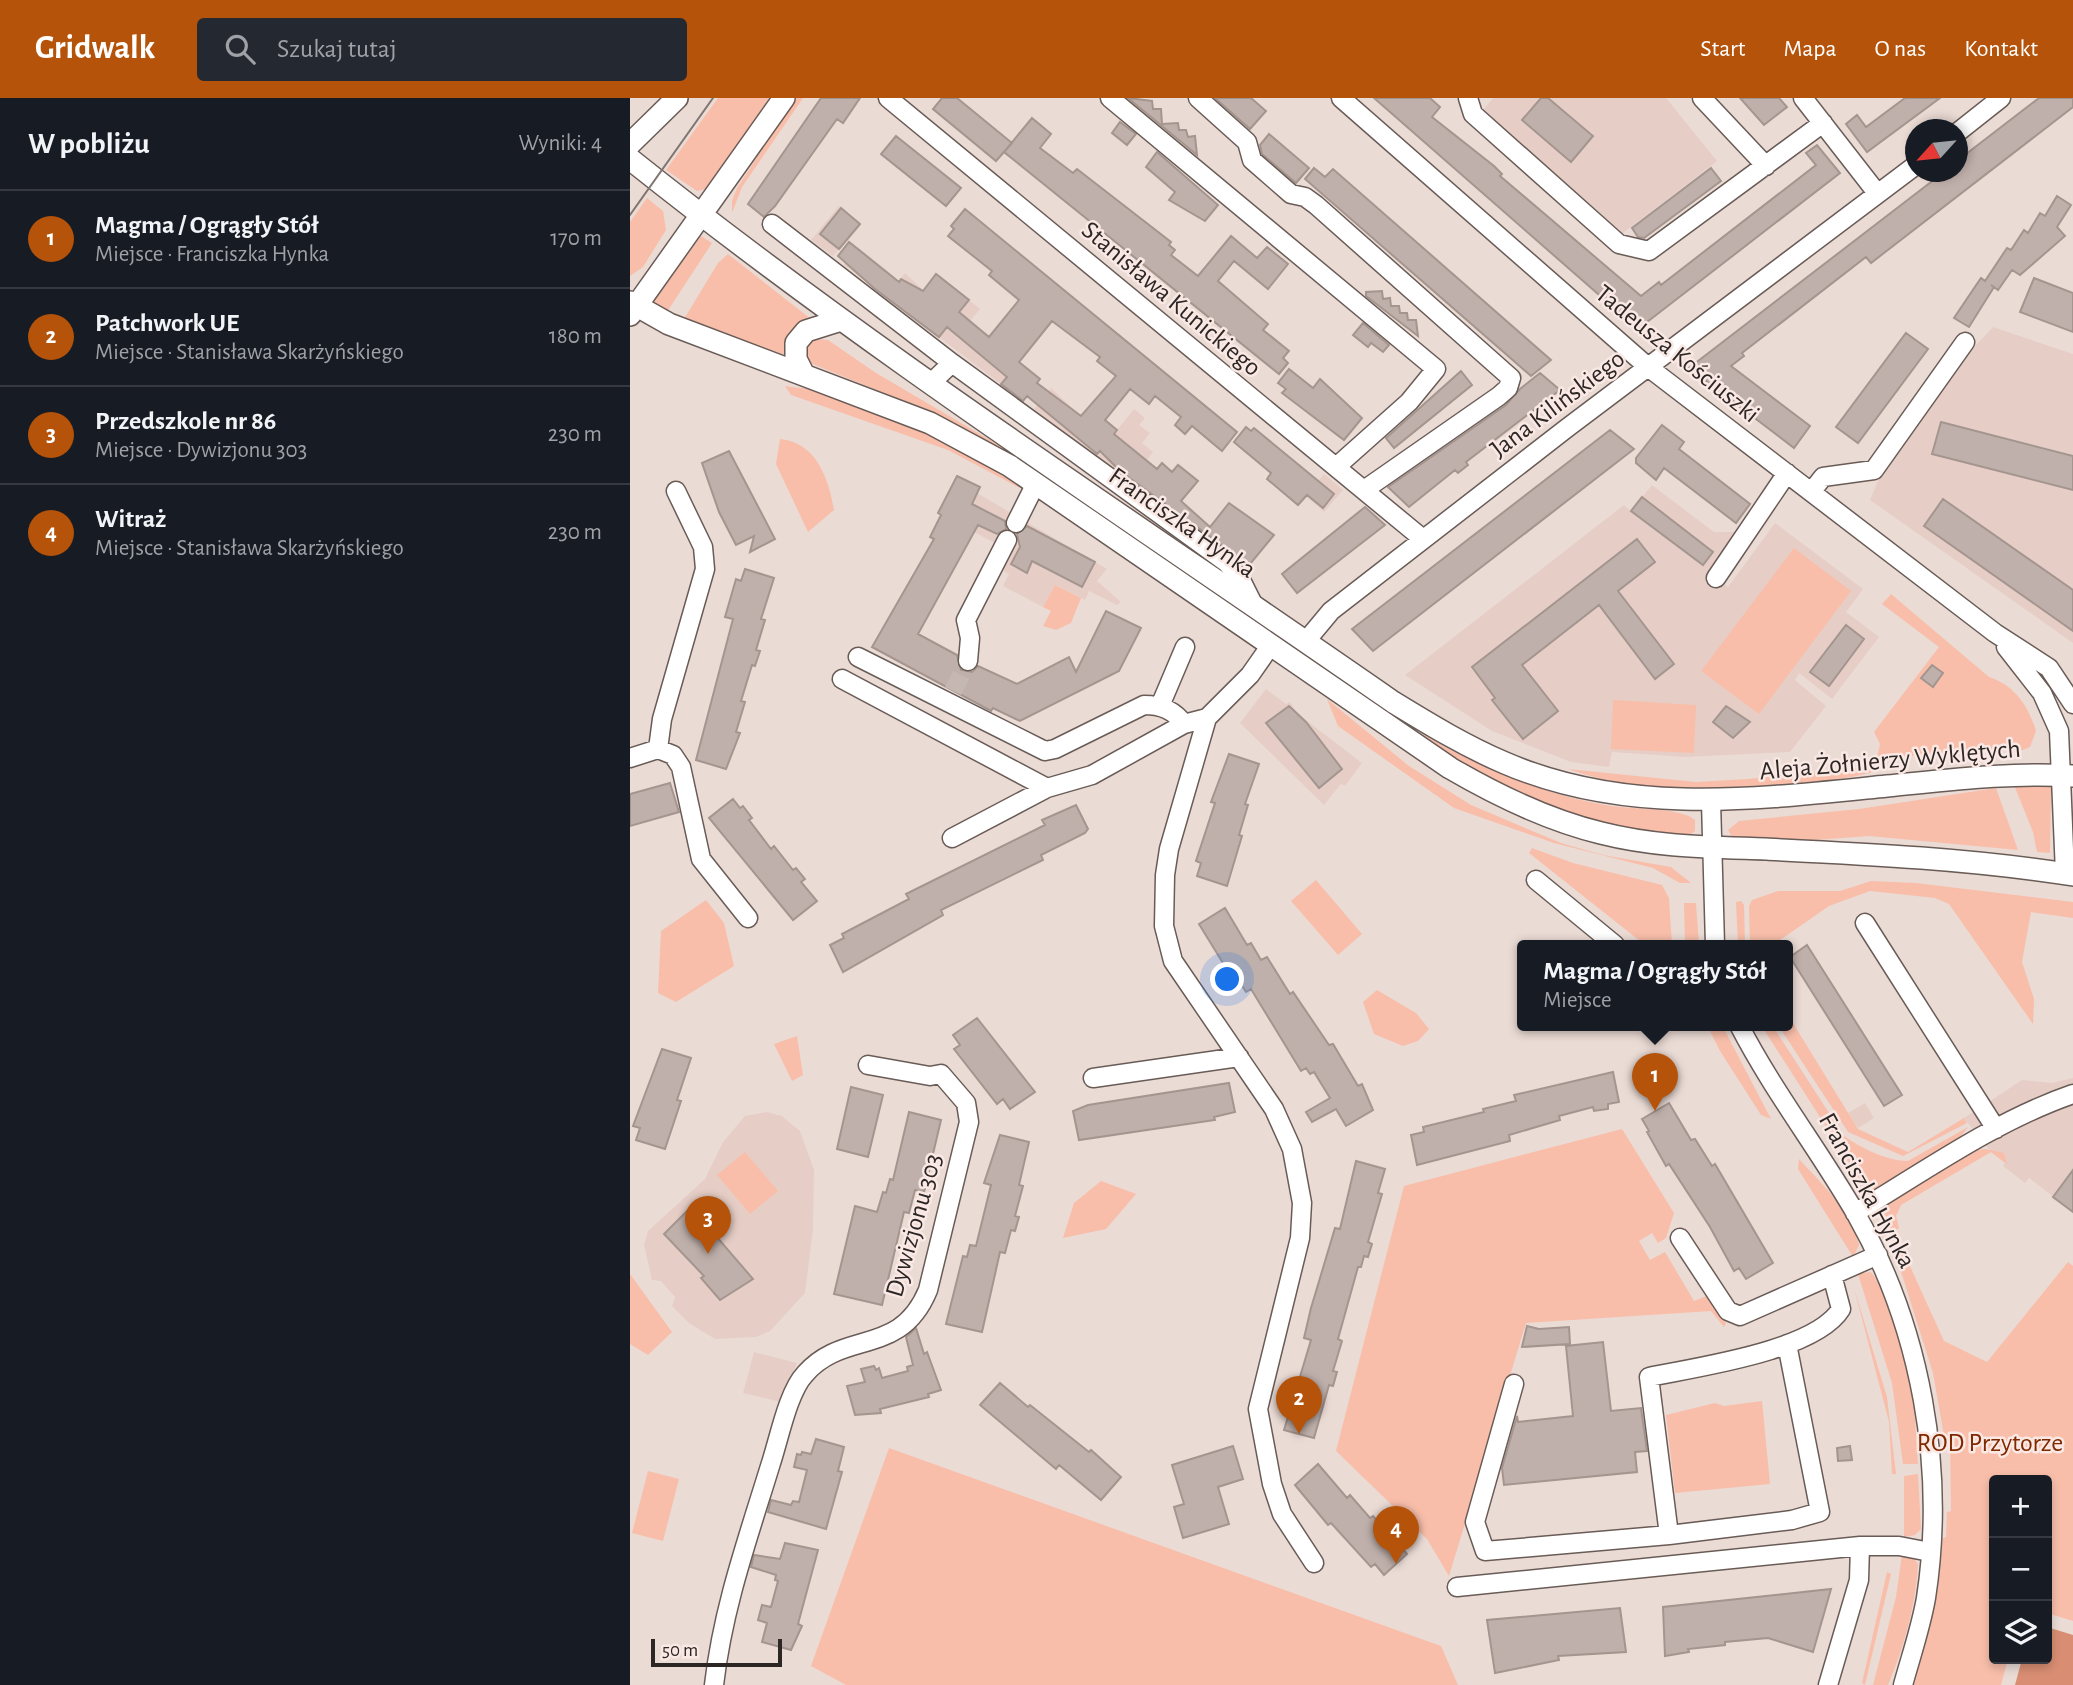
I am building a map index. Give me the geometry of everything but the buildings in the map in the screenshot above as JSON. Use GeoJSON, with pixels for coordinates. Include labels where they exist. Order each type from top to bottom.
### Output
{"type":"FeatureCollection","features":[{"type":"Feature","properties":{"kind":"main road"},"geometry":{"type":"LineString","coordinates":[[630,144],[677,98]]}},
{"type":"Feature","properties":{"kind":"main road"},"geometry":{"type":"LineString","coordinates":[[632,308],[703,217],[784,98]]}},
{"type":"Feature","properties":{"kind":"main road","name":"Franciszka Hynka"},"geometry":{"type":"LineString","coordinates":[[630,159],[841,320],[1306,641],[1447,735],[1507,764],[1594,790],[1639,798],[1711,801]]}},
{"type":"Feature","properties":{"kind":"main road","name":"Franciszka Hynka"},"geometry":{"type":"LineString","coordinates":[[632,308],[930,423],[1036,483],[1426,753],[1504,799],[1600,833],[1658,845],[1712,849]]}},
{"type":"Feature","properties":{"kind":"main road"},"geometry":{"type":"LineString","coordinates":[[803,373],[796,359],[796,342],[806,331],[841,320]]}},
{"type":"Feature","properties":{"kind":"main road","name":"Aleja Żołnierzy Wyklętych"},"geometry":{"type":"LineString","coordinates":[[1711,801],[2004,774],[2068,776]]}},
{"type":"Feature","properties":{"kind":"main road"},"geometry":{"type":"LineString","coordinates":[[1712,849],[2070,868]]}},
{"type":"Feature","properties":{"kind":"street","name":"Stanisława Kunickiego"},"geometry":{"type":"LineString","coordinates":[[888,98],[1423,540]]}},
{"type":"Feature","properties":{"kind":"street"},"geometry":{"type":"LineString","coordinates":[[906,113],[917,98]]}},
{"type":"Feature","properties":{"kind":"street"},"geometry":{"type":"LineString","coordinates":[[1110,98],[1436,369],[1409,402],[1336,467]]}},
{"type":"Feature","properties":{"kind":"street"},"geometry":{"type":"LineString","coordinates":[[1198,98],[1247,142],[1252,160],[1291,194],[1305,197],[1317,205],[1503,367],[1511,378],[1504,392],[1364,490]]}},
{"type":"Feature","properties":{"kind":"street","name":"Tadeusza Kościuszki"},"geometry":{"type":"LineString","coordinates":[[1341,98],[1648,367],[1995,633],[2049,668],[2071,692]]}},
{"type":"Feature","properties":{"kind":"street"},"geometry":{"type":"LineString","coordinates":[[1468,98],[1473,114],[1619,244],[1649,251],[1823,123]]}},
{"type":"Feature","properties":{"kind":"street"},"geometry":{"type":"LineString","coordinates":[[1702,98],[1766,166]]}},
{"type":"Feature","properties":{"kind":"street"},"geometry":{"type":"LineString","coordinates":[[1803,98],[1877,193]]}},
{"type":"Feature","properties":{"kind":"street"},"geometry":{"type":"LineString","coordinates":[[1968,124],[2001,98]]}},
{"type":"Feature","properties":{"kind":"street","name":"Jana Kilińskiego"},"geometry":{"type":"LineString","coordinates":[[1306,641],[1331,611],[1905,172]]}},
{"type":"Feature","properties":{"kind":"street"},"geometry":{"type":"LineString","coordinates":[[772,224],[952,363],[1227,563],[1242,582],[1252,604]]}},
{"type":"Feature","properties":{"kind":"street"},"geometry":{"type":"LineString","coordinates":[[1812,491],[1823,477],[1874,470],[1965,342]]}},
{"type":"Feature","properties":{"kind":"street"},"geometry":{"type":"LineString","coordinates":[[931,383],[952,363]]}},
{"type":"Feature","properties":{"kind":"street"},"geometry":{"type":"LineString","coordinates":[[1716,578],[1787,473]]}},
{"type":"Feature","properties":{"kind":"street"},"geometry":{"type":"LineString","coordinates":[[1016,523],[1036,483]]}},
{"type":"Feature","properties":{"kind":"street"},"geometry":{"type":"LineString","coordinates":[[658,749],[662,719],[705,569],[703,547],[676,491]]}},
{"type":"Feature","properties":{"kind":"street"},"geometry":{"type":"LineString","coordinates":[[968,661],[970,638],[967,620],[1007,540]]}},
{"type":"Feature","properties":{"kind":"street","name":"Tadeusza Kościuszki"},"geometry":{"type":"LineString","coordinates":[[1995,633],[2042,693],[2053,713],[2068,776],[2061,836],[2070,868]]}},
{"type":"Feature","properties":{"kind":"street"},"geometry":{"type":"LineString","coordinates":[[1271,645],[1250,675],[1208,718],[1169,849],[1164,875],[1163,919],[1174,961],[1280,1120],[1298,1175],[1302,1203],[1300,1238],[1258,1409],[1273,1488],[1282,1514],[1314,1563]]}},
{"type":"Feature","properties":{"kind":"street"},"geometry":{"type":"LineString","coordinates":[[1160,706],[1185,647]]}},
{"type":"Feature","properties":{"kind":"street"},"geometry":{"type":"LineString","coordinates":[[858,657],[950,697],[1045,751],[1055,749],[1139,706],[1160,706],[1172,711],[1184,724]]}},
{"type":"Feature","properties":{"kind":"street"},"geometry":{"type":"LineString","coordinates":[[842,678],[1048,788]]}},
{"type":"Feature","properties":{"kind":"street"},"geometry":{"type":"LineString","coordinates":[[952,838],[1048,788],[1092,775],[1184,724],[1208,718]]}},
{"type":"Feature","properties":{"kind":"street"},"geometry":{"type":"LineString","coordinates":[[630,758],[658,749],[673,755],[681,766],[701,859],[748,918]]}},
{"type":"Feature","properties":{"kind":"street"},"geometry":{"type":"LineString","coordinates":[[1711,801],[1715,940]]}},
{"type":"Feature","properties":{"kind":"street"},"geometry":{"type":"LineString","coordinates":[[1536,880],[1609,940]]}},
{"type":"Feature","properties":{"kind":"street"},"geometry":{"type":"LineString","coordinates":[[1865,923],[1996,1129]]}},
{"type":"Feature","properties":{"kind":"street","name":"Franciszka Hynka"},"geometry":{"type":"LineString","coordinates":[[1743,1031],[1878,1255],[1917,1368],[1932,1499],[1930,1552],[1926,1599],[1903,1685]]}},
{"type":"Feature","properties":{"kind":"street"},"geometry":{"type":"LineString","coordinates":[[1093,1077],[1239,1057]]}},
{"type":"Feature","properties":{"kind":"street","name":"Dywizjonu 303"},"geometry":{"type":"LineString","coordinates":[[714,1685],[723,1618],[786,1415],[804,1375],[824,1357],[907,1326],[921,1307],[928,1290],[969,1122],[966,1103],[941,1074],[930,1076],[868,1065]]}},
{"type":"Feature","properties":{"kind":"street"},"geometry":{"type":"LineString","coordinates":[[1855,1213],[1996,1129],[2040,1105],[2073,1094]]}},
{"type":"Feature","properties":{"kind":"street"},"geometry":{"type":"LineString","coordinates":[[1680,1238],[1728,1311],[1740,1316],[1878,1255]]}},
{"type":"Feature","properties":{"kind":"street"},"geometry":{"type":"LineString","coordinates":[[1669,1535],[1649,1377],[1787,1344],[1835,1319],[1841,1304],[1832,1275]]}},
{"type":"Feature","properties":{"kind":"street"},"geometry":{"type":"LineString","coordinates":[[1514,1384],[1475,1522],[1485,1551],[1669,1535],[1792,1520],[1820,1512],[1787,1344]]}},
{"type":"Feature","properties":{"kind":"street"},"geometry":{"type":"LineString","coordinates":[[1457,1587],[1860,1546],[1899,1546],[1930,1552]]}},
{"type":"Feature","properties":{"kind":"street"},"geometry":{"type":"LineString","coordinates":[[1828,1685],[1859,1580],[1860,1546]]}},
{"type":"Feature","properties":{"kind":"shaded area"},"geometry":{"type":"Polygon","coordinates":[[[1493,98],[1666,98],[1717,161],[1623,233],[1483,110],[1493,98]]]}},
{"type":"Feature","properties":{"kind":"shaded area"},"geometry":{"type":"Polygon","coordinates":[[[839,206],[861,223],[833,256],[811,240],[839,206]]]}},
{"type":"Feature","properties":{"kind":"shaded area"},"geometry":{"type":"Polygon","coordinates":[[[858,247],[896,278],[893,282],[896,285],[905,273],[923,290],[936,274],[980,309],[970,321],[988,337],[1009,313],[1020,321],[1035,342],[1019,362],[1040,379],[1021,404],[999,386],[1001,384],[844,265],[858,247]]]}},
{"type":"Feature","properties":{"kind":"shaded area"},"geometry":{"type":"Polygon","coordinates":[[[1993,327],[2073,354],[2073,643],[1870,500],[1886,461],[1953,370],[1993,327]]]}},
{"type":"Feature","properties":{"kind":"shaded area"},"geometry":{"type":"Polygon","coordinates":[[[1051,388],[1081,416],[1117,430],[1134,409],[1145,418],[1139,425],[1150,433],[1142,443],[1153,452],[1144,464],[1154,472],[1162,463],[1172,472],[1178,465],[1198,481],[1171,513],[1096,456],[1093,459],[1074,443],[1076,441],[1034,409],[1051,388]]]}},
{"type":"Feature","properties":{"kind":"shaded area"},"geometry":{"type":"Polygon","coordinates":[[[1324,474],[1343,490],[1324,512],[1306,496],[1324,474]]]}},
{"type":"Feature","properties":{"kind":"shaded area"},"geometry":{"type":"Polygon","coordinates":[[[1652,485],[1714,532],[1738,532],[1709,572],[1728,587],[1775,523],[1863,589],[1846,612],[1879,637],[1832,699],[1799,673],[1795,680],[1826,706],[1790,752],[1685,757],[1612,752],[1609,767],[1571,762],[1492,731],[1405,675],[1624,505],[1631,511],[1652,485]]]}},
{"type":"Feature","properties":{"kind":"shaded area"},"geometry":{"type":"Polygon","coordinates":[[[977,493],[1107,569],[1097,581],[1121,602],[1117,605],[1089,591],[1085,600],[1055,585],[1043,607],[1003,586],[1009,574],[999,568],[1008,550],[961,525],[977,493]]]}},
{"type":"Feature","properties":{"kind":"shaded area"},"geometry":{"type":"Polygon","coordinates":[[[1266,689],[1286,704],[1290,702],[1298,714],[1362,763],[1345,786],[1341,784],[1324,805],[1240,723],[1266,689]]]}},
{"type":"Feature","properties":{"kind":"shaded area"},"geometry":{"type":"Polygon","coordinates":[[[2073,1078],[2073,1212],[2029,1178],[2025,1183],[2003,1166],[2005,1163],[1992,1153],[1964,1118],[2022,1080],[2052,1083],[2073,1078]]]}},
{"type":"Feature","properties":{"kind":"shaded area"},"geometry":{"type":"Polygon","coordinates":[[[1865,1103],[1874,1118],[1858,1128],[1848,1113],[1865,1103]]]}},
{"type":"Feature","properties":{"kind":"shaded area"},"geometry":{"type":"Polygon","coordinates":[[[767,1112],[782,1116],[800,1131],[814,1170],[813,1230],[805,1293],[770,1331],[756,1337],[715,1339],[689,1323],[672,1306],[675,1297],[661,1281],[652,1280],[644,1245],[648,1231],[705,1179],[723,1142],[745,1116],[767,1112]]]}},
{"type":"Feature","properties":{"kind":"shaded area"},"geometry":{"type":"Polygon","coordinates":[[[754,1352],[797,1363],[781,1402],[743,1393],[754,1352]]]}},
{"type":"Feature","properties":{"kind":"shaded area"},"geometry":{"type":"Polygon","coordinates":[[[2052,1629],[2073,1635],[2073,1685],[2015,1685],[2021,1664],[2052,1664],[2052,1629]]]}},
{"type":"Feature","properties":{"kind":"green space"},"geometry":{"type":"Polygon","coordinates":[[[718,98],[769,98],[714,181],[707,189],[697,191],[666,170],[718,98]]]}},
{"type":"Feature","properties":{"kind":"green space"},"geometry":{"type":"Polygon","coordinates":[[[796,98],[803,98],[742,187],[732,213],[732,201],[737,188],[796,98]]]}},
{"type":"Feature","properties":{"kind":"green space"},"geometry":{"type":"Polygon","coordinates":[[[647,198],[663,211],[666,230],[643,267],[630,276],[630,222],[647,198]]]}},
{"type":"Feature","properties":{"kind":"green space"},"geometry":{"type":"Polygon","coordinates":[[[701,236],[712,243],[667,312],[652,303],[701,236]]]}},
{"type":"Feature","properties":{"kind":"green space"},"geometry":{"type":"Polygon","coordinates":[[[728,254],[811,319],[788,356],[684,319],[718,263],[728,254]]]}},
{"type":"Feature","properties":{"kind":"green space"},"geometry":{"type":"Polygon","coordinates":[[[815,339],[828,340],[876,373],[1036,467],[924,409],[810,363],[806,358],[807,347],[815,339]]]}},
{"type":"Feature","properties":{"kind":"green space"},"geometry":{"type":"Polygon","coordinates":[[[785,386],[822,391],[895,420],[987,464],[1020,488],[948,450],[791,395],[785,386]]]}},
{"type":"Feature","properties":{"kind":"green space"},"geometry":{"type":"Polygon","coordinates":[[[780,439],[803,447],[812,455],[829,486],[834,510],[808,532],[776,464],[780,439]]]}},
{"type":"Feature","properties":{"kind":"green space"},"geometry":{"type":"Polygon","coordinates":[[[1794,548],[1851,591],[1759,714],[1701,671],[1794,548]]]}},
{"type":"Feature","properties":{"kind":"green space"},"geometry":{"type":"Polygon","coordinates":[[[1055,585],[1081,598],[1071,623],[1056,630],[1043,626],[1051,611],[1043,607],[1055,585]]]}},
{"type":"Feature","properties":{"kind":"green space"},"geometry":{"type":"Polygon","coordinates":[[[1891,594],[1989,677],[2006,685],[2019,697],[2036,731],[2030,747],[2015,753],[2014,749],[1877,758],[1880,744],[1874,732],[1939,647],[1882,604],[1891,594]]]}},
{"type":"Feature","properties":{"kind":"green space"},"geometry":{"type":"Polygon","coordinates":[[[1327,699],[1409,766],[1471,805],[1561,843],[1603,855],[1671,867],[1691,883],[1680,883],[1653,868],[1554,843],[1454,808],[1338,726],[1327,699]]]}},
{"type":"Feature","properties":{"kind":"green space"},"geometry":{"type":"Polygon","coordinates":[[[1613,700],[1696,705],[1694,753],[1611,749],[1613,700]]]}},
{"type":"Feature","properties":{"kind":"green space"},"geometry":{"type":"Polygon","coordinates":[[[1424,735],[1491,770],[1538,788],[1611,806],[1668,811],[1689,816],[1695,820],[1695,831],[1687,837],[1664,834],[1597,821],[1553,808],[1488,779],[1422,739],[1424,735]]]}},
{"type":"Feature","properties":{"kind":"green space"},"geometry":{"type":"Polygon","coordinates":[[[1884,765],[1871,772],[1846,778],[1697,788],[1637,786],[1568,769],[1696,782],[1884,765]]]}},
{"type":"Feature","properties":{"kind":"green space"},"geometry":{"type":"Polygon","coordinates":[[[2014,785],[2051,786],[2050,853],[2037,852],[2033,832],[2014,785]]]}},
{"type":"Feature","properties":{"kind":"green space"},"geometry":{"type":"Polygon","coordinates":[[[1996,788],[2018,850],[1869,836],[1789,842],[1733,839],[1728,830],[1739,821],[1859,809],[1996,788]]]}},
{"type":"Feature","properties":{"kind":"green space"},"geometry":{"type":"Polygon","coordinates":[[[1532,848],[1573,863],[1662,885],[1669,898],[1672,940],[1639,940],[1529,853],[1532,848]]]}},
{"type":"Feature","properties":{"kind":"green space"},"geometry":{"type":"Polygon","coordinates":[[[1316,880],[1362,934],[1338,955],[1291,901],[1316,880]]]}},
{"type":"Feature","properties":{"kind":"green space"},"geometry":{"type":"Polygon","coordinates":[[[1871,881],[1916,883],[2073,902],[2073,918],[2031,912],[2022,962],[2034,999],[2033,1024],[1949,904],[1935,898],[1870,891],[1829,906],[1780,940],[1750,940],[1749,906],[1752,900],[1778,891],[1840,891],[1871,881]]]}},
{"type":"Feature","properties":{"kind":"green space"},"geometry":{"type":"Polygon","coordinates":[[[706,900],[724,923],[734,966],[676,1002],[658,993],[661,931],[706,900]]]}},
{"type":"Feature","properties":{"kind":"green space"},"geometry":{"type":"Polygon","coordinates":[[[1741,901],[1744,905],[1745,940],[1738,940],[1736,902],[1741,901]]]}},
{"type":"Feature","properties":{"kind":"green space"},"geometry":{"type":"Polygon","coordinates":[[[1684,903],[1696,903],[1699,940],[1685,940],[1684,903]]]}},
{"type":"Feature","properties":{"kind":"green space"},"geometry":{"type":"Polygon","coordinates":[[[1377,990],[1416,1013],[1429,1029],[1418,1041],[1403,1046],[1374,1034],[1363,1002],[1377,990]]]}},
{"type":"Feature","properties":{"kind":"green space"},"geometry":{"type":"Polygon","coordinates":[[[1793,1023],[1858,1129],[1908,1152],[1964,1118],[1967,1123],[1903,1156],[1848,1132],[1782,1031],[1793,1031],[1793,1023]]]}},
{"type":"Feature","properties":{"kind":"green space"},"geometry":{"type":"Polygon","coordinates":[[[1710,1031],[1725,1031],[1771,1119],[1761,1115],[1710,1031]]]}},
{"type":"Feature","properties":{"kind":"green space"},"geometry":{"type":"Polygon","coordinates":[[[1765,1031],[1776,1031],[1844,1136],[1866,1149],[1892,1159],[1908,1161],[1968,1127],[1957,1141],[1876,1189],[1866,1189],[1765,1031]]]}},
{"type":"Feature","properties":{"kind":"green space"},"geometry":{"type":"Polygon","coordinates":[[[797,1036],[803,1075],[792,1081],[774,1044],[797,1036]]]}},
{"type":"Feature","properties":{"kind":"green space"},"geometry":{"type":"Polygon","coordinates":[[[1622,1129],[1674,1213],[1666,1238],[1658,1243],[1652,1233],[1639,1241],[1650,1260],[1665,1252],[1694,1301],[1709,1295],[1726,1323],[1724,1327],[1711,1311],[1526,1323],[1449,1576],[1427,1539],[1336,1451],[1404,1186],[1622,1129]]]}},
{"type":"Feature","properties":{"kind":"green space","name":"ROD Przytorze"},"geometry":{"type":"Polygon","coordinates":[[[1977,1150],[2004,1153],[2007,1164],[1991,1152],[1901,1205],[1896,1216],[1899,1228],[1894,1231],[1944,1341],[1987,1362],[2068,1262],[2073,1266],[2073,1621],[2052,1615],[2052,1475],[1989,1475],[1989,1664],[2007,1664],[2001,1685],[1914,1685],[1938,1587],[1947,1512],[1951,1511],[1950,1440],[1944,1436],[1933,1373],[1892,1243],[1879,1215],[1884,1205],[1977,1150]]]}},
{"type":"Feature","properties":{"kind":"green space"},"geometry":{"type":"Polygon","coordinates":[[[745,1152],[778,1191],[750,1214],[717,1175],[745,1152]]]}},
{"type":"Feature","properties":{"kind":"green space"},"geometry":{"type":"Polygon","coordinates":[[[1799,1159],[1834,1198],[1849,1220],[1859,1245],[1853,1257],[1798,1169],[1799,1159]]]}},
{"type":"Feature","properties":{"kind":"green space"},"geometry":{"type":"Polygon","coordinates":[[[1101,1181],[1136,1194],[1106,1229],[1063,1238],[1074,1203],[1101,1181]]]}},
{"type":"Feature","properties":{"kind":"green space"},"geometry":{"type":"Polygon","coordinates":[[[1870,1272],[1876,1279],[1889,1309],[1906,1367],[1913,1403],[1918,1464],[1903,1464],[1892,1383],[1858,1274],[1870,1272]]]}},
{"type":"Feature","properties":{"kind":"green space"},"geometry":{"type":"Polygon","coordinates":[[[630,1274],[672,1332],[648,1355],[630,1344],[630,1274]]]}},
{"type":"Feature","properties":{"kind":"green space"},"geometry":{"type":"Polygon","coordinates":[[[1854,1288],[1887,1397],[1896,1474],[1892,1474],[1889,1422],[1854,1288]]]}},
{"type":"Feature","properties":{"kind":"green space"},"geometry":{"type":"Polygon","coordinates":[[[1762,1401],[1770,1484],[1675,1493],[1666,1415],[1715,1403],[1724,1406],[1762,1401]]]}},
{"type":"Feature","properties":{"kind":"green space"},"geometry":{"type":"Polygon","coordinates":[[[889,1448],[1441,1646],[1458,1685],[846,1685],[811,1666],[889,1448]]]}},
{"type":"Feature","properties":{"kind":"green space"},"geometry":{"type":"Polygon","coordinates":[[[648,1471],[679,1479],[663,1541],[632,1533],[648,1471]]]}},
{"type":"Feature","properties":{"kind":"green space"},"geometry":{"type":"Polygon","coordinates":[[[1918,1474],[1921,1529],[1915,1535],[1904,1537],[1904,1476],[1918,1474]]]}},
{"type":"Feature","properties":{"kind":"green space"},"geometry":{"type":"Polygon","coordinates":[[[1902,1554],[1912,1556],[1918,1564],[1912,1610],[1888,1685],[1873,1685],[1896,1597],[1902,1554]]]}},
{"type":"Feature","properties":{"kind":"green space"},"geometry":{"type":"Polygon","coordinates":[[[1887,1572],[1891,1574],[1865,1685],[1862,1683],[1887,1572]]]}},
{"type":"Feature","properties":{"kind":"tunnel"},"geometry":{"type":"LineString","coordinates":[[953,691],[968,661]]}},
{"type":"Feature","properties":{"kind":"tram line"},"geometry":{"type":"LineString","coordinates":[[630,215],[713,98]]}},
{"type":"Feature","properties":{"kind":"place","name":"Magma / Ogrągły Stół"},"geometry":{"type":"Point","coordinates":[1655,1111]}},
{"type":"Feature","properties":{"kind":"place","name":"Przedszkole nr 86"},"geometry":{"type":"Point","coordinates":[708,1254]}},
{"type":"Feature","properties":{"kind":"place","name":"Patchwork UE"},"geometry":{"type":"Point","coordinates":[1299,1434]}},
{"type":"Feature","properties":{"kind":"place","name":"Witraż"},"geometry":{"type":"Point","coordinates":[1396,1564]}}]}
